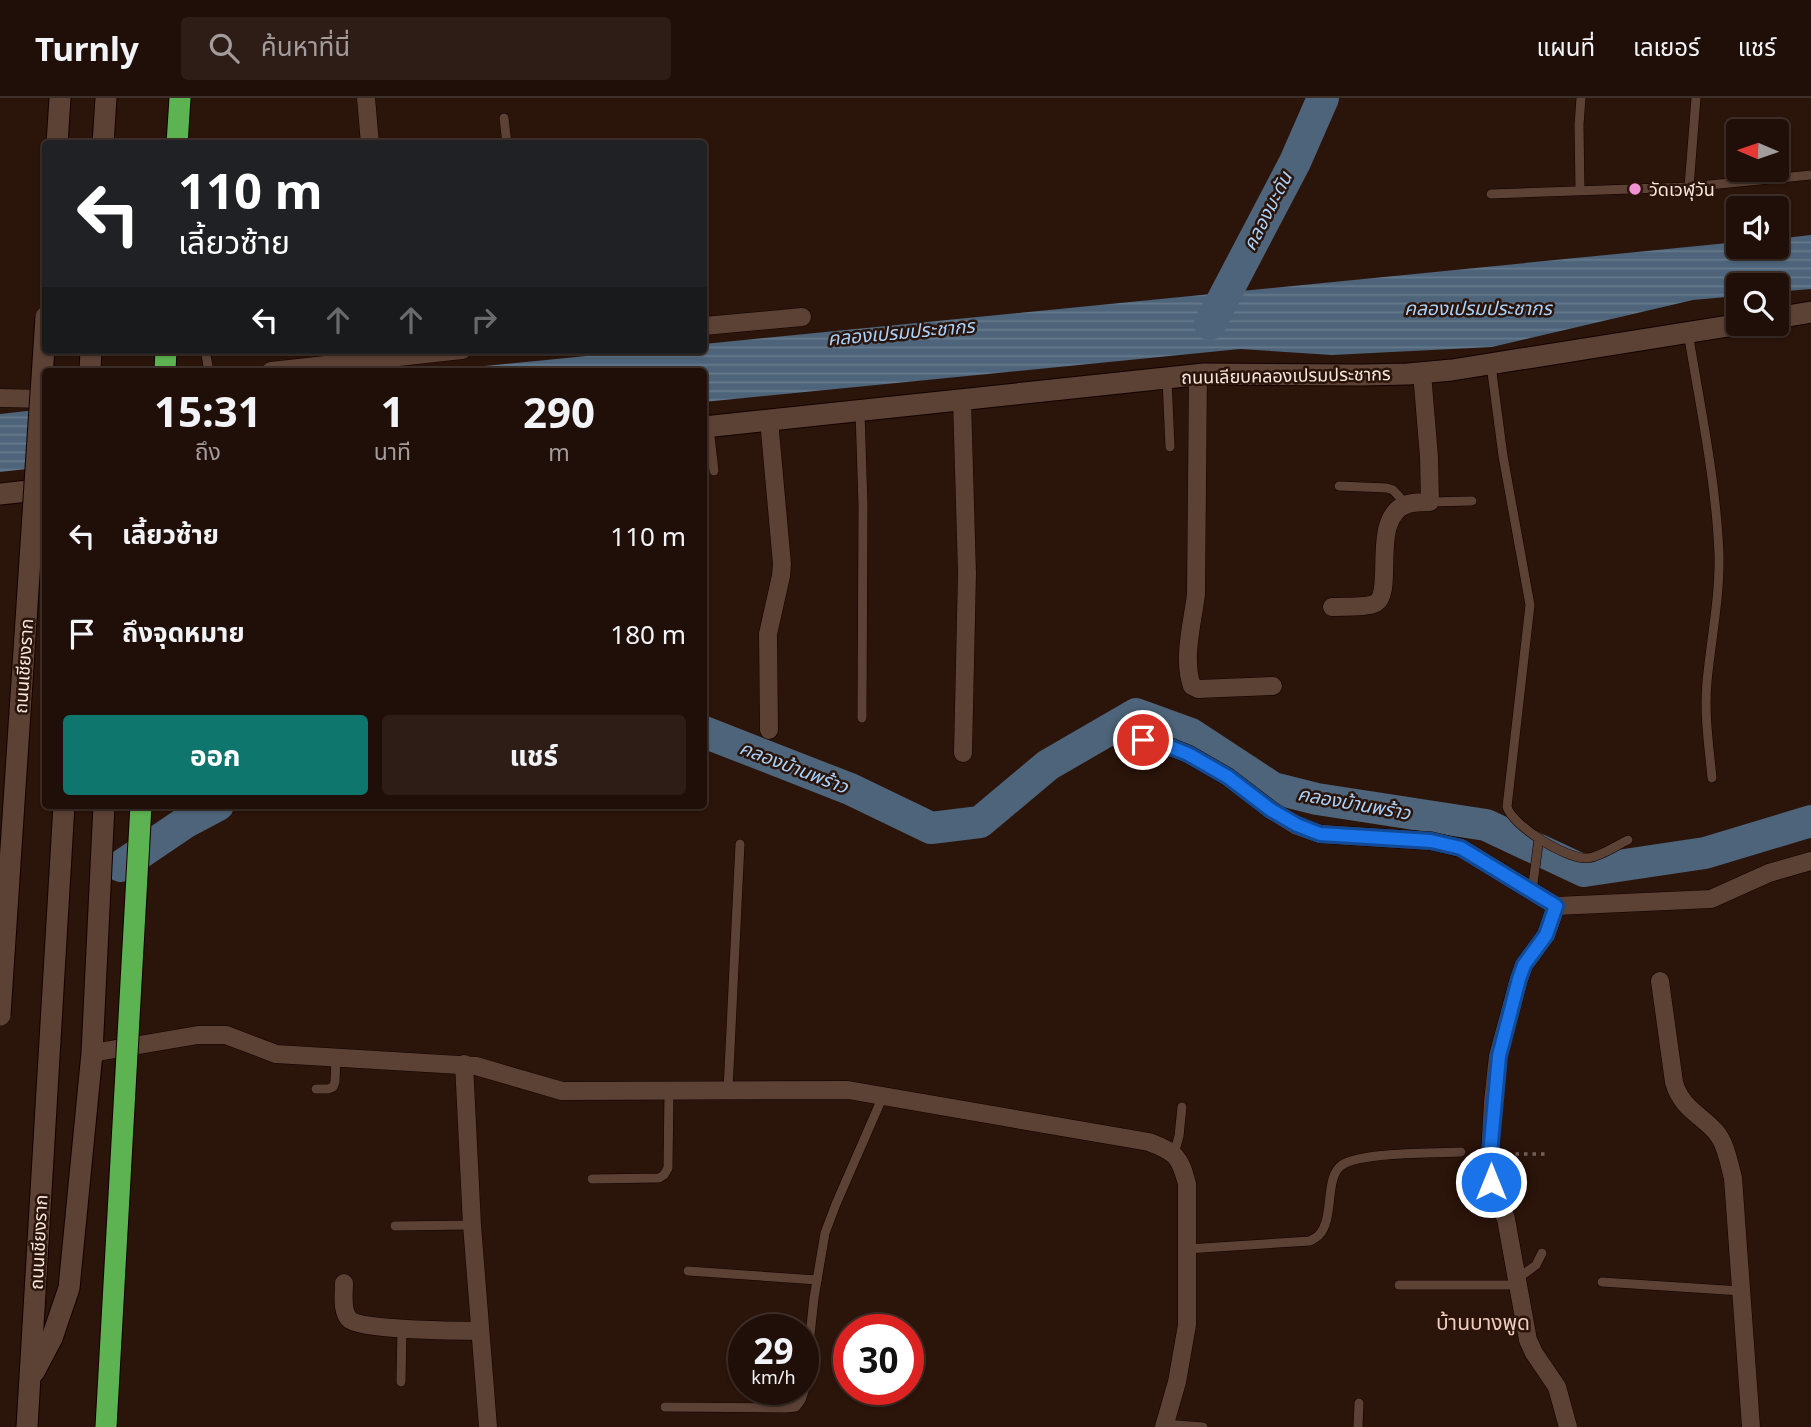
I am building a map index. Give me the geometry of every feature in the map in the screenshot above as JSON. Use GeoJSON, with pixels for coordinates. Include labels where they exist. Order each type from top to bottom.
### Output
{"type":"FeatureCollection","features":[{"type":"Feature","properties":{"kind":"highway"},"geometry":{"type":"LineString","coordinates":[[177,140],[180,98]]}},
{"type":"Feature","properties":{"kind":"highway"},"geometry":{"type":"LineString","coordinates":[[106,1427],[141,809]]}},
{"type":"Feature","properties":{"kind":"main road"},"geometry":{"type":"LineString","coordinates":[[57,140],[60,98]]}},
{"type":"Feature","properties":{"kind":"main road"},"geometry":{"type":"LineString","coordinates":[[103,140],[106,98]]}},
{"type":"Feature","properties":{"kind":"main road"},"geometry":{"type":"LineString","coordinates":[[1789,316],[1811,312]]}},
{"type":"Feature","properties":{"kind":"main road","name":"ถนนเลียบคลองเปรมประชากร"},"geometry":{"type":"LineString","coordinates":[[707,427],[1198,374],[1422,373],[1491,365],[1726,326]]}},
{"type":"Feature","properties":{"kind":"main road","name":"ถนนเชียงราก"},"geometry":{"type":"LineString","coordinates":[[0,1015],[42,378]]}},
{"type":"Feature","properties":{"kind":"main road"},"geometry":{"type":"LineString","coordinates":[[0,495],[42,490]]}},
{"type":"Feature","properties":{"kind":"main road","name":"ถนนเชียงราก"},"geometry":{"type":"LineString","coordinates":[[27,1427],[64,809]]}},
{"type":"Feature","properties":{"kind":"main road"},"geometry":{"type":"LineString","coordinates":[[30,1379],[52,1338],[69,1288],[92,1053],[104,809]]}},
{"type":"Feature","properties":{"kind":"street"},"geometry":{"type":"LineString","coordinates":[[366,98],[370,140]]}},
{"type":"Feature","properties":{"kind":"street"},"geometry":{"type":"LineString","coordinates":[[707,326],[802,317]]}},
{"type":"Feature","properties":{"kind":"street"},"geometry":{"type":"LineString","coordinates":[[292,368],[388,354],[418,364],[449,354]]}},
{"type":"Feature","properties":{"kind":"street"},"geometry":{"type":"LineString","coordinates":[[1332,607],[1371,605],[1377,602],[1383,589],[1384,556],[1392,516],[1406,504],[1430,502],[1422,373]]}},
{"type":"Feature","properties":{"kind":"street"},"geometry":{"type":"LineString","coordinates":[[1198,374],[1196,594],[1190,627],[1189,677],[1192,686],[1198,689],[1273,686]]}},
{"type":"Feature","properties":{"kind":"street"},"geometry":{"type":"LineString","coordinates":[[0,398],[42,399]]}},
{"type":"Feature","properties":{"kind":"street"},"geometry":{"type":"LineString","coordinates":[[962,400],[967,573],[963,753]]}},
{"type":"Feature","properties":{"kind":"street"},"geometry":{"type":"LineString","coordinates":[[769,420],[782,551],[781,576],[768,634],[769,730]]}},
{"type":"Feature","properties":{"kind":"street"},"geometry":{"type":"LineString","coordinates":[[1124,736],[1163,744],[1188,754],[1228,777],[1271,810],[1297,825],[1320,834],[1419,840],[1461,848],[1556,906],[1711,899],[1769,873],[1811,861]]}},
{"type":"Feature","properties":{"kind":"street"},"geometry":{"type":"LineString","coordinates":[[1556,906],[1546,935],[1524,965],[1499,1056],[1489,1175],[1506,1219],[1528,1340],[1557,1387],[1568,1427]]}},
{"type":"Feature","properties":{"kind":"street"},"geometry":{"type":"LineString","coordinates":[[1660,981],[1677,1094],[1689,1109],[1717,1133],[1724,1145],[1733,1178],[1751,1427]]}},
{"type":"Feature","properties":{"kind":"street"},"geometry":{"type":"LineString","coordinates":[[92,1053],[198,1035],[226,1035],[276,1054],[464,1064],[562,1091],[848,1090],[1149,1142],[1174,1154],[1181,1163],[1187,1184],[1187,1325],[1177,1382],[1165,1426]]}},
{"type":"Feature","properties":{"kind":"street"},"geometry":{"type":"LineString","coordinates":[[464,1064],[472,1225],[488,1427]]}},
{"type":"Feature","properties":{"kind":"street"},"geometry":{"type":"LineString","coordinates":[[344,1283],[345,1311],[349,1320],[358,1324],[480,1331]]}},
{"type":"Feature","properties":{"kind":"lane"},"geometry":{"type":"LineString","coordinates":[[1580,190],[1581,98]]}},
{"type":"Feature","properties":{"kind":"lane"},"geometry":{"type":"LineString","coordinates":[[1689,187],[1696,98]]}},
{"type":"Feature","properties":{"kind":"lane"},"geometry":{"type":"LineString","coordinates":[[504,118],[507,140]]}},
{"type":"Feature","properties":{"kind":"lane"},"geometry":{"type":"LineString","coordinates":[[1491,194],[1689,187],[1811,175]]}},
{"type":"Feature","properties":{"kind":"lane"},"geometry":{"type":"LineString","coordinates":[[1688,332],[1710,465],[1719,554],[1719,583],[1706,711],[1712,778]]}},
{"type":"Feature","properties":{"kind":"lane"},"geometry":{"type":"LineString","coordinates":[[1491,365],[1503,456],[1530,605],[1507,807],[1509,814],[1539,839],[1576,858],[1598,855],[1628,840]]}},
{"type":"Feature","properties":{"kind":"lane"},"geometry":{"type":"LineString","coordinates":[[1167,377],[1170,447]]}},
{"type":"Feature","properties":{"kind":"lane"},"geometry":{"type":"LineString","coordinates":[[860,410],[863,505],[862,718]]}},
{"type":"Feature","properties":{"kind":"lane"},"geometry":{"type":"LineString","coordinates":[[707,432],[714,471]]}},
{"type":"Feature","properties":{"kind":"lane"},"geometry":{"type":"LineString","coordinates":[[1339,486],[1387,488],[1393,490],[1406,504]]}},
{"type":"Feature","properties":{"kind":"lane"},"geometry":{"type":"LineString","coordinates":[[1430,502],[1472,501]]}},
{"type":"Feature","properties":{"kind":"lane"},"geometry":{"type":"LineString","coordinates":[[1532,889],[1539,839]]}},
{"type":"Feature","properties":{"kind":"lane"},"geometry":{"type":"LineString","coordinates":[[729,1090],[740,844]]}},
{"type":"Feature","properties":{"kind":"lane"},"geometry":{"type":"LineString","coordinates":[[316,1089],[333,1087],[336,1058]]}},
{"type":"Feature","properties":{"kind":"lane"},"geometry":{"type":"LineString","coordinates":[[592,1179],[659,1178],[664,1175],[668,1168],[668,1090]]}},
{"type":"Feature","properties":{"kind":"lane"},"geometry":{"type":"LineString","coordinates":[[666,1407],[786,1408],[796,1407],[801,1400],[825,1233],[883,1096]]}},
{"type":"Feature","properties":{"kind":"lane"},"geometry":{"type":"LineString","coordinates":[[1174,1154],[1182,1107]]}},
{"type":"Feature","properties":{"kind":"lane"},"geometry":{"type":"LineString","coordinates":[[1187,1249],[1310,1241],[1320,1235],[1327,1220],[1335,1173],[1340,1166],[1385,1155],[1461,1152]]}},
{"type":"Feature","properties":{"kind":"lane"},"geometry":{"type":"LineString","coordinates":[[395,1226],[472,1225]]}},
{"type":"Feature","properties":{"kind":"lane"},"geometry":{"type":"LineString","coordinates":[[1399,1285],[1519,1280],[1536,1265],[1542,1253]]}},
{"type":"Feature","properties":{"kind":"lane"},"geometry":{"type":"LineString","coordinates":[[688,1271],[817,1280]]}},
{"type":"Feature","properties":{"kind":"lane"},"geometry":{"type":"LineString","coordinates":[[1602,1282],[1741,1292]]}},
{"type":"Feature","properties":{"kind":"lane"},"geometry":{"type":"LineString","coordinates":[[401,1382],[402,1328]]}},
{"type":"Feature","properties":{"kind":"lane"},"geometry":{"type":"LineString","coordinates":[[1358,1427],[1359,1403]]}},
{"type":"Feature","properties":{"kind":"lane"},"geometry":{"type":"LineString","coordinates":[[1165,1426],[1203,1427]]}},
{"type":"Feature","properties":{"kind":"path"},"geometry":{"type":"LineString","coordinates":[[1506,1154],[1547,1154]]}},
{"type":"Feature","properties":{"kind":"water","name":"คลองเปรมประชากร"},"geometry":{"type":"Polygon","coordinates":[[[1811,235],[1811,289],[1789,291],[1789,273],[1726,273],[1726,297],[1693,300],[1492,347],[1332,355],[1240,349],[707,402],[707,368],[464,368],[606,354],[707,354],[707,344],[1726,243],[1726,259],[1789,259],[1789,238],[1811,235]]]}},
{"type":"Feature","properties":{"kind":"water"},"geometry":{"type":"Polygon","coordinates":[[[42,409],[42,467],[0,472],[0,414],[42,409]]]}},
{"type":"Feature","properties":{"kind":"waterway","name":"คลองมะดัน"},"geometry":{"type":"LineString","coordinates":[[1210,324],[1295,162],[1323,98]]}},
{"type":"Feature","properties":{"kind":"waterway","name":"คลองบ้านพร้าว"},"geometry":{"type":"LineString","coordinates":[[707,733],[850,789],[931,828],[980,822],[1048,765],[1136,714],[1191,734],[1273,788],[1317,799],[1486,825],[1584,871],[1705,853],[1811,821]]}},
{"type":"Feature","properties":{"kind":"waterway","name":"คลองบ้านพร้าว"},"geometry":{"type":"LineString","coordinates":[[121,866],[186,822],[210,809]]}},
{"type":"Feature","properties":{"kind":"place","name":"วัดเวฬุวัน"},"geometry":{"type":"Point","coordinates":[1635,189]}},
{"type":"Feature","properties":{"kind":"district","name":"บ้านบางพูด"},"geometry":{"type":"Point","coordinates":[1483,1322]}},
{"type":"Feature","properties":{"kind":"route"},"geometry":{"type":"LineString","coordinates":[[1143,740],[1163,744],[1188,754],[1228,777],[1271,810],[1297,825],[1320,834],[1431,841],[1461,848],[1556,906],[1546,935],[1524,965],[1499,1056],[1493,1102],[1489,1175],[1491,1182]]}}]}
